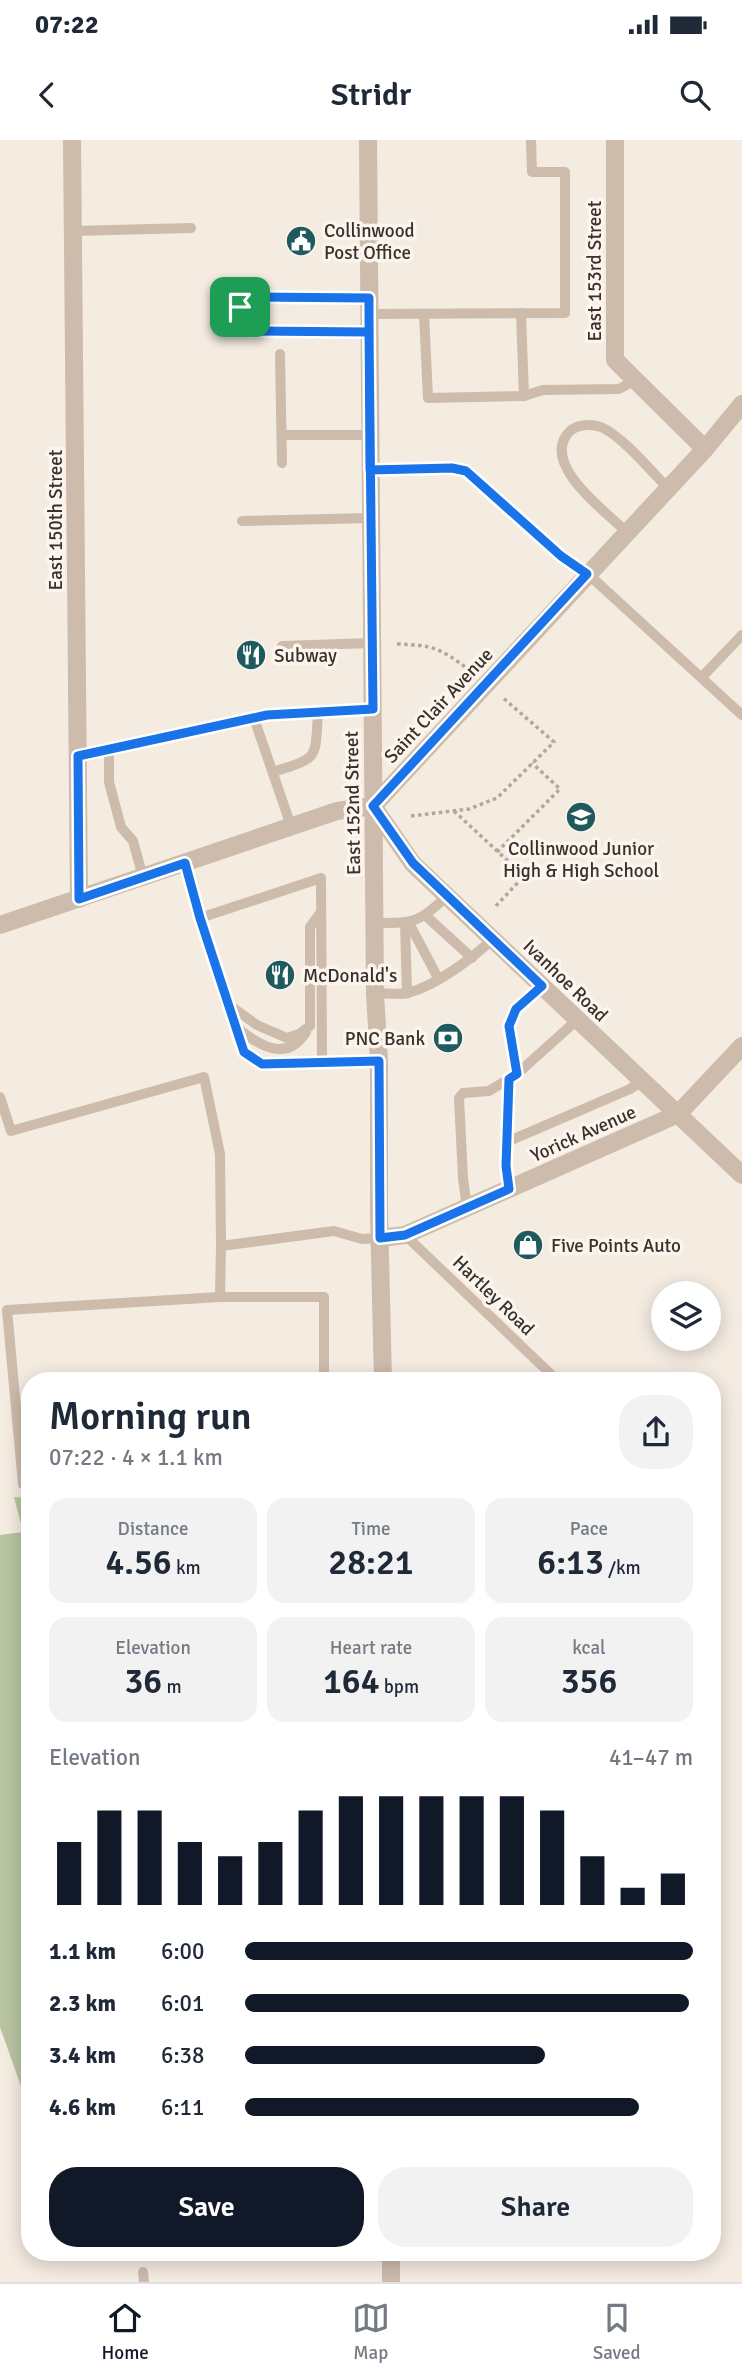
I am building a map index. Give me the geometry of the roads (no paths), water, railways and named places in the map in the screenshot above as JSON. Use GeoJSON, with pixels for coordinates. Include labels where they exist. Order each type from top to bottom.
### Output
{"type":"FeatureCollection","features":[{"type":"Feature","properties":{"kind":"street","name":"East 150th Street"},"geometry":{"type":"LineString","coordinates":[[72,140],[79,899]]}},
{"type":"Feature","properties":{"kind":"street","name":"East 152nd Street"},"geometry":{"type":"LineString","coordinates":[[368,140],[374,923],[379,1061],[383,1372]]}},
{"type":"Feature","properties":{"kind":"street","name":"East 153rd Street"},"geometry":{"type":"LineString","coordinates":[[615,140],[615,360],[705,449]]}},
{"type":"Feature","properties":{"kind":"street","name":"Saint Clair Avenue"},"geometry":{"type":"LineString","coordinates":[[373,806],[705,449],[742,404]]}},
{"type":"Feature","properties":{"kind":"street"},"geometry":{"type":"LineString","coordinates":[[0,925],[337,810],[373,806]]}},
{"type":"Feature","properties":{"kind":"street","name":"Ivanhoe Road"},"geometry":{"type":"LineString","coordinates":[[373,806],[413,863],[742,1175]]}},
{"type":"Feature","properties":{"kind":"street","name":"Yorick Avenue"},"geometry":{"type":"LineString","coordinates":[[380,1238],[405,1235],[678,1114],[742,1046]]}},
{"type":"Feature","properties":{"kind":"street"},"geometry":{"type":"LineString","coordinates":[[391,2261],[391,2282]]}},
{"type":"Feature","properties":{"kind":"lane"},"geometry":{"type":"LineString","coordinates":[[369,314],[252,297],[240,307],[238,319],[248,331],[369,314],[565,313],[565,172],[532,172],[531,140]]}},
{"type":"Feature","properties":{"kind":"lane"},"geometry":{"type":"LineString","coordinates":[[73,231],[191,228]]}},
{"type":"Feature","properties":{"kind":"lane"},"geometry":{"type":"LineString","coordinates":[[521,313],[524,396]]}},
{"type":"Feature","properties":{"kind":"lane"},"geometry":{"type":"LineString","coordinates":[[424,314],[428,398],[524,396],[543,390],[619,389],[635,380]]}},
{"type":"Feature","properties":{"kind":"lane"},"geometry":{"type":"LineString","coordinates":[[280,354],[282,463]]}},
{"type":"Feature","properties":{"kind":"lane"},"geometry":{"type":"LineString","coordinates":[[627,532],[571,478],[562,460],[564,442],[571,430],[584,425],[599,426],[614,435],[668,488]]}},
{"type":"Feature","properties":{"kind":"lane"},"geometry":{"type":"LineString","coordinates":[[282,435],[370,435]]}},
{"type":"Feature","properties":{"kind":"lane"},"geometry":{"type":"LineString","coordinates":[[370,470],[452,468],[466,471],[561,556],[587,574],[742,715]]}},
{"type":"Feature","properties":{"kind":"lane"},"geometry":{"type":"LineString","coordinates":[[242,521],[371,518]]}},
{"type":"Feature","properties":{"kind":"lane"},"geometry":{"type":"LineString","coordinates":[[702,677],[742,635]]}},
{"type":"Feature","properties":{"kind":"lane"},"geometry":{"type":"LineString","coordinates":[[282,646],[372,643]]}},
{"type":"Feature","properties":{"kind":"lane"},"geometry":{"type":"LineString","coordinates":[[78,756],[254,718],[318,711],[373,709]]}},
{"type":"Feature","properties":{"kind":"lane"},"geometry":{"type":"LineString","coordinates":[[273,772],[308,761],[316,750],[318,711]]}},
{"type":"Feature","properties":{"kind":"lane"},"geometry":{"type":"LineString","coordinates":[[254,718],[291,826]]}},
{"type":"Feature","properties":{"kind":"lane"},"geometry":{"type":"LineString","coordinates":[[109,749],[109,782],[121,827],[133,841],[143,877]]}},
{"type":"Feature","properties":{"kind":"lane"},"geometry":{"type":"LineString","coordinates":[[185,863],[244,1052],[262,1064],[379,1061]]}},
{"type":"Feature","properties":{"kind":"lane"},"geometry":{"type":"LineString","coordinates":[[200,918],[321,878],[322,1061]]}},
{"type":"Feature","properties":{"kind":"lane"},"geometry":{"type":"LineString","coordinates":[[374,923],[407,923],[426,916],[447,896]]}},
{"type":"Feature","properties":{"kind":"lane"},"geometry":{"type":"LineString","coordinates":[[235,1027],[252,1040],[276,1050],[289,1048],[298,1042],[310,1026],[310,927],[321,912]]}},
{"type":"Feature","properties":{"kind":"lane"},"geometry":{"type":"LineString","coordinates":[[426,916],[472,958]]}},
{"type":"Feature","properties":{"kind":"lane"},"geometry":{"type":"LineString","coordinates":[[407,923],[438,978]]}},
{"type":"Feature","properties":{"kind":"lane"},"geometry":{"type":"LineString","coordinates":[[407,923],[407,993]]}},
{"type":"Feature","properties":{"kind":"lane"},"geometry":{"type":"LineString","coordinates":[[375,993],[407,993],[472,958],[493,939]]}},
{"type":"Feature","properties":{"kind":"lane"},"geometry":{"type":"LineString","coordinates":[[509,1189],[507,1142],[513,1077],[509,1026],[516,1009],[542,986]]}},
{"type":"Feature","properties":{"kind":"lane"},"geometry":{"type":"LineString","coordinates":[[228,1005],[265,1029],[287,1038],[310,1026]]}},
{"type":"Feature","properties":{"kind":"lane"},"geometry":{"type":"LineString","coordinates":[[467,1208],[458,1098],[463,1093],[489,1091],[513,1077],[577,1020]]}},
{"type":"Feature","properties":{"kind":"lane"},"geometry":{"type":"LineString","coordinates":[[0,1097],[11,1131],[204,1077],[219,1154],[219,1297]]}},
{"type":"Feature","properties":{"kind":"lane"},"geometry":{"type":"LineString","coordinates":[[507,1142],[630,1089],[642,1081]]}},
{"type":"Feature","properties":{"kind":"lane"},"geometry":{"type":"LineString","coordinates":[[221,1246],[334,1231],[362,1239],[380,1238]]}},
{"type":"Feature","properties":{"kind":"lane","name":"Hartley Road"},"geometry":{"type":"LineString","coordinates":[[405,1235],[549,1372]]}},
{"type":"Feature","properties":{"kind":"lane"},"geometry":{"type":"LineString","coordinates":[[21,1462],[7,1310],[219,1297],[324,1297],[324,1372]]}},
{"type":"Feature","properties":{"kind":"place","name":"Collinwood Post Office"},"geometry":{"type":"Point","coordinates":[301,241]}},
{"type":"Feature","properties":{"kind":"place","name":"Subway"},"geometry":{"type":"Point","coordinates":[251,655]}},
{"type":"Feature","properties":{"kind":"place","name":"Collinwood Junior High & High School"},"geometry":{"type":"Point","coordinates":[581,817]}},
{"type":"Feature","properties":{"kind":"place","name":"McDonald's"},"geometry":{"type":"Point","coordinates":[280,975]}},
{"type":"Feature","properties":{"kind":"place","name":"PNC Bank"},"geometry":{"type":"Point","coordinates":[448,1038]}},
{"type":"Feature","properties":{"kind":"place","name":"Five Points Auto"},"geometry":{"type":"Point","coordinates":[528,1245]}}]}
